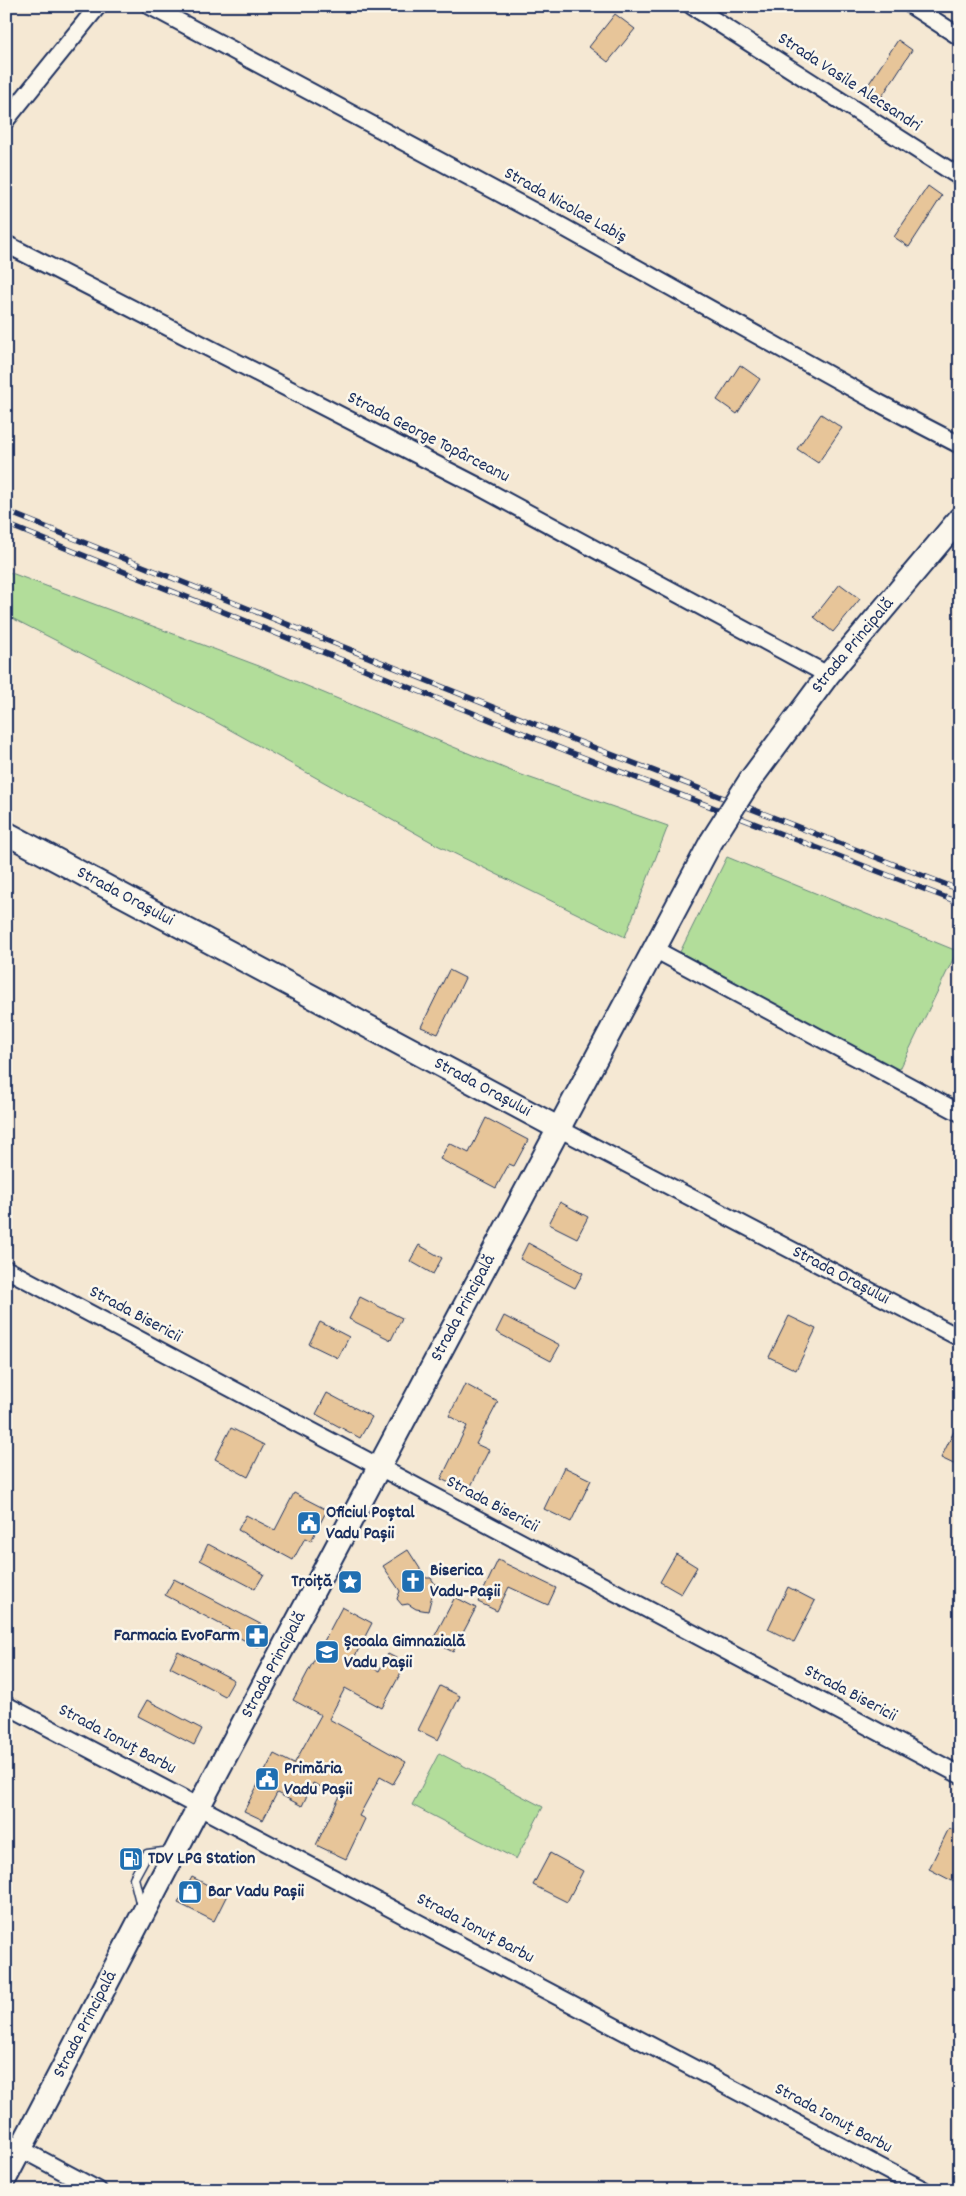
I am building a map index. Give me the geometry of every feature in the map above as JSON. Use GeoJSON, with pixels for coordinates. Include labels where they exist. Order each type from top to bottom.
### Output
{"type":"FeatureCollection","features":[{"type":"Feature","properties":{"kind":"main road","name":"Strada Principală"},"geometry":{"type":"LineString","coordinates":[[6,2177],[13,2145],[143,1913],[711,842],[751,779],[828,675],[960,518]]}},
{"type":"Feature","properties":{"kind":"main road","name":"Strada Orașului"},"geometry":{"type":"LineString","coordinates":[[6,833],[558,1128]]}},
{"type":"Feature","properties":{"kind":"street"},"geometry":{"type":"LineString","coordinates":[[6,120],[98,6]]}},
{"type":"Feature","properties":{"kind":"street","name":"Strada Nicolae Labiș"},"geometry":{"type":"LineString","coordinates":[[150,6],[563,227],[879,403],[960,445]]}},
{"type":"Feature","properties":{"kind":"street","name":"Strada Vasile Alecsandri"},"geometry":{"type":"LineString","coordinates":[[692,6],[960,177]]}},
{"type":"Feature","properties":{"kind":"street"},"geometry":{"type":"LineString","coordinates":[[912,6],[960,37]]}},
{"type":"Feature","properties":{"kind":"street","name":"Strada George Topârceanu"},"geometry":{"type":"LineString","coordinates":[[6,244],[476,485],[828,675]]}},
{"type":"Feature","properties":{"kind":"street"},"geometry":{"type":"LineString","coordinates":[[654,949],[960,1113]]}},
{"type":"Feature","properties":{"kind":"street","name":"Strada Orașului"},"geometry":{"type":"LineString","coordinates":[[558,1128],[960,1338]]}},
{"type":"Feature","properties":{"kind":"street","name":"Strada Bisericii"},"geometry":{"type":"LineString","coordinates":[[6,1269],[960,1775]]}},
{"type":"Feature","properties":{"kind":"street","name":"Strada Ionuț Barbu"},"geometry":{"type":"LineString","coordinates":[[6,1705],[924,2190]]}},
{"type":"Feature","properties":{"kind":"street"},"geometry":{"type":"LineString","coordinates":[[13,2145],[98,2190]]}},
{"type":"Feature","properties":{"kind":"green space"},"geometry":{"type":"Polygon","coordinates":[[[6,571],[259,666],[516,773],[668,826],[625,937],[437,845],[216,722],[6,615],[6,571]]]}},
{"type":"Feature","properties":{"kind":"green space"},"geometry":{"type":"Polygon","coordinates":[[[727,857],[957,951],[900,1069],[893,1068],[680,952],[727,857]]]}},
{"type":"Feature","properties":{"kind":"green space"},"geometry":{"type":"Polygon","coordinates":[[[439,1753],[543,1807],[516,1859],[412,1805],[439,1753]]]}},
{"type":"Feature","properties":{"kind":"building"},"geometry":{"type":"Polygon","coordinates":[[[615,14],[635,29],[608,62],[589,47],[615,14]]]}},
{"type":"Feature","properties":{"kind":"building"},"geometry":{"type":"Polygon","coordinates":[[[898,40],[912,50],[879,101],[864,91],[898,40]]]}},
{"type":"Feature","properties":{"kind":"building"},"geometry":{"type":"Polygon","coordinates":[[[928,186],[942,196],[909,247],[894,237],[928,186]]]}},
{"type":"Feature","properties":{"kind":"building"},"geometry":{"type":"Polygon","coordinates":[[[740,365],[760,379],[737,414],[717,400],[740,365]]]}},
{"type":"Feature","properties":{"kind":"building"},"geometry":{"type":"Polygon","coordinates":[[[821,414],[842,428],[818,463],[797,449],[821,414]]]}},
{"type":"Feature","properties":{"kind":"building"},"geometry":{"type":"Polygon","coordinates":[[[840,584],[860,599],[833,632],[814,617],[840,584]]]}},
{"type":"Feature","properties":{"kind":"building"},"geometry":{"type":"Polygon","coordinates":[[[449,970],[465,978],[438,1034],[421,1027],[449,970]]]}},
{"type":"Feature","properties":{"kind":"building"},"geometry":{"type":"Polygon","coordinates":[[[486,1118],[528,1140],[514,1166],[509,1164],[496,1188],[440,1159],[449,1143],[469,1153],[486,1118]]]}},
{"type":"Feature","properties":{"kind":"building"},"geometry":{"type":"Polygon","coordinates":[[[560,1202],[588,1217],[577,1238],[549,1224],[560,1202]]]}},
{"type":"Feature","properties":{"kind":"building"},"geometry":{"type":"Polygon","coordinates":[[[528,1243],[583,1273],[575,1288],[520,1259],[528,1243]]]}},
{"type":"Feature","properties":{"kind":"building"},"geometry":{"type":"Polygon","coordinates":[[[419,1245],[442,1258],[433,1274],[410,1261],[419,1245]]]}},
{"type":"Feature","properties":{"kind":"building"},"geometry":{"type":"Polygon","coordinates":[[[360,1297],[402,1318],[391,1340],[349,1319],[360,1297]]]}},
{"type":"Feature","properties":{"kind":"building"},"geometry":{"type":"Polygon","coordinates":[[[504,1316],[560,1345],[551,1361],[496,1332],[504,1316]]]}},
{"type":"Feature","properties":{"kind":"building"},"geometry":{"type":"Polygon","coordinates":[[[789,1316],[816,1329],[796,1370],[769,1357],[789,1316]]]}},
{"type":"Feature","properties":{"kind":"building"},"geometry":{"type":"Polygon","coordinates":[[[320,1322],[349,1337],[338,1358],[309,1344],[320,1322]]]}},
{"type":"Feature","properties":{"kind":"building"},"geometry":{"type":"Polygon","coordinates":[[[465,1384],[498,1402],[476,1444],[489,1450],[468,1492],[441,1479],[467,1426],[449,1416],[465,1384]]]}},
{"type":"Feature","properties":{"kind":"building"},"geometry":{"type":"Polygon","coordinates":[[[327,1393],[372,1417],[360,1438],[316,1414],[327,1393]]]}},
{"type":"Feature","properties":{"kind":"building"},"geometry":{"type":"Polygon","coordinates":[[[960,1419],[960,1467],[941,1458],[960,1419]]]}},
{"type":"Feature","properties":{"kind":"building"},"geometry":{"type":"Polygon","coordinates":[[[231,1428],[264,1445],[248,1477],[215,1459],[231,1428]]]}},
{"type":"Feature","properties":{"kind":"building"},"geometry":{"type":"Polygon","coordinates":[[[564,1467],[591,1480],[571,1522],[544,1509],[564,1467]]]}},
{"type":"Feature","properties":{"kind":"building"},"geometry":{"type":"Polygon","coordinates":[[[294,1493],[327,1510],[311,1541],[305,1538],[293,1560],[238,1530],[246,1515],[275,1530],[294,1493]]]}},
{"type":"Feature","properties":{"kind":"building"},"geometry":{"type":"Polygon","coordinates":[[[208,1544],[264,1574],[255,1589],[200,1560],[208,1544]]]}},
{"type":"Feature","properties":{"kind":"building","name":"Biserica Vadu-Pașii"},"geometry":{"type":"Polygon","coordinates":[[[408,1550],[426,1578],[431,1578],[435,1584],[428,1611],[416,1609],[408,1604],[402,1605],[397,1599],[400,1591],[383,1566],[408,1550]]]}},
{"type":"Feature","properties":{"kind":"building"},"geometry":{"type":"Polygon","coordinates":[[[676,1554],[697,1567],[681,1594],[660,1582],[676,1554]]]}},
{"type":"Feature","properties":{"kind":"building"},"geometry":{"type":"Polygon","coordinates":[[[498,1560],[556,1588],[548,1605],[509,1587],[497,1611],[478,1602],[498,1560]]]}},
{"type":"Feature","properties":{"kind":"building"},"geometry":{"type":"Polygon","coordinates":[[[174,1579],[268,1628],[258,1647],[236,1636],[237,1633],[165,1595],[174,1579]]]}},
{"type":"Feature","properties":{"kind":"building"},"geometry":{"type":"Polygon","coordinates":[[[788,1587],[815,1601],[794,1642],[768,1629],[788,1587]]]}},
{"type":"Feature","properties":{"kind":"building"},"geometry":{"type":"Polygon","coordinates":[[[455,1597],[476,1608],[453,1652],[432,1641],[455,1597]]]}},
{"type":"Feature","properties":{"kind":"building"},"geometry":{"type":"Polygon","coordinates":[[[342,1607],[372,1623],[354,1658],[379,1671],[388,1654],[406,1663],[382,1708],[345,1688],[329,1719],[406,1762],[393,1784],[380,1777],[359,1816],[365,1819],[346,1859],[316,1845],[340,1796],[313,1783],[302,1806],[277,1793],[263,1820],[244,1811],[274,1754],[294,1764],[321,1715],[293,1700],[342,1607]]]}},
{"type":"Feature","properties":{"kind":"building"},"geometry":{"type":"Polygon","coordinates":[[[178,1651],[234,1680],[225,1696],[170,1667],[178,1651]]]}},
{"type":"Feature","properties":{"kind":"building"},"geometry":{"type":"Polygon","coordinates":[[[440,1686],[460,1696],[438,1740],[418,1730],[440,1686]]]}},
{"type":"Feature","properties":{"kind":"building"},"geometry":{"type":"Polygon","coordinates":[[[147,1700],[202,1729],[194,1745],[138,1716],[147,1700]]]}},
{"type":"Feature","properties":{"kind":"building"},"geometry":{"type":"Polygon","coordinates":[[[949,1828],[960,1833],[960,1874],[956,1883],[929,1869],[949,1828]]]}},
{"type":"Feature","properties":{"kind":"building"},"geometry":{"type":"Polygon","coordinates":[[[550,1853],[583,1871],[567,1902],[533,1885],[550,1853]]]}},
{"type":"Feature","properties":{"kind":"building"},"geometry":{"type":"Polygon","coordinates":[[[192,1877],[227,1895],[214,1921],[178,1903],[192,1877]]]}},
{"type":"Feature","properties":{"kind":"railway"},"geometry":{"type":"LineString","coordinates":[[6,511],[572,739],[960,890]]}},
{"type":"Feature","properties":{"kind":"railway"},"geometry":{"type":"LineString","coordinates":[[6,524],[567,751],[960,903]]}},
{"type":"Feature","properties":{"kind":"place","name":"Oficiul Poștal Vadu Pașii"},"geometry":{"type":"Point","coordinates":[309,1523]}},
{"type":"Feature","properties":{"kind":"place","name":"Biserica Vadu-Pașii"},"geometry":{"type":"Point","coordinates":[413,1581]}},
{"type":"Feature","properties":{"kind":"place","name":"Troiță"},"geometry":{"type":"Point","coordinates":[350,1582]}},
{"type":"Feature","properties":{"kind":"place","name":"Farmacia EvoFarm"},"geometry":{"type":"Point","coordinates":[257,1636]}},
{"type":"Feature","properties":{"kind":"place","name":"Școala Gimnazială Vadu Pașii"},"geometry":{"type":"Point","coordinates":[327,1652]}},
{"type":"Feature","properties":{"kind":"place","name":"Primăria Vadu Pașii"},"geometry":{"type":"Point","coordinates":[267,1779]}},
{"type":"Feature","properties":{"kind":"place","name":"TDV LPG Station"},"geometry":{"type":"Point","coordinates":[131,1859]}},
{"type":"Feature","properties":{"kind":"place","name":"Bar Vadu Pașii"},"geometry":{"type":"Point","coordinates":[190,1892]}}]}
